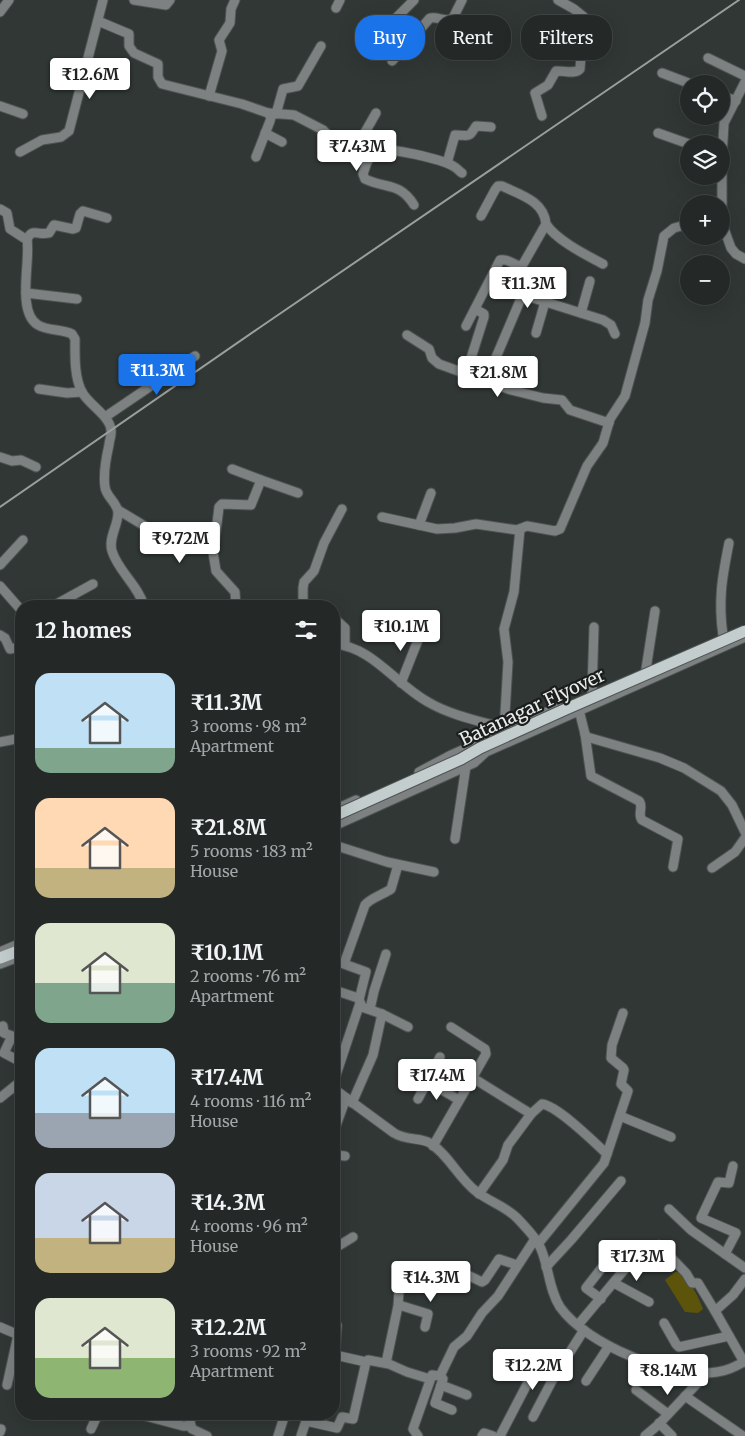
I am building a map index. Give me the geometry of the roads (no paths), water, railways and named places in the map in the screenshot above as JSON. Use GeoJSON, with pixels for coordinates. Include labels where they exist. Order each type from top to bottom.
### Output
{"type":"FeatureCollection","features":[{"type":"Feature","properties":{"kind":"main road","name":"Batanagar Flyover"},"geometry":{"type":"LineString","coordinates":[[340,813],[461,759],[480,748],[566,708],[745,631]]}},
{"type":"Feature","properties":{"kind":"main road"},"geometry":{"type":"LineString","coordinates":[[0,958],[15,952]]}},
{"type":"Feature","properties":{"kind":"street"},"geometry":{"type":"LineString","coordinates":[[0,12],[9,0]]}},
{"type":"Feature","properties":{"kind":"street"},"geometry":{"type":"LineString","coordinates":[[20,152],[38,141],[61,137],[69,131],[102,0]]}},
{"type":"Feature","properties":{"kind":"street"},"geometry":{"type":"LineString","coordinates":[[134,0],[166,5],[170,0]]}},
{"type":"Feature","properties":{"kind":"street"},"geometry":{"type":"LineString","coordinates":[[209,96],[222,52],[219,40],[230,23],[231,9],[235,0]]}},
{"type":"Feature","properties":{"kind":"street"},"geometry":{"type":"LineString","coordinates":[[399,15],[414,0]]}},
{"type":"Feature","properties":{"kind":"street"},"geometry":{"type":"LineString","coordinates":[[392,61],[430,18],[437,17],[446,21],[453,18],[462,0]]}},
{"type":"Feature","properties":{"kind":"street"},"geometry":{"type":"LineString","coordinates":[[542,116],[535,94],[548,85],[556,71],[576,72],[580,69],[584,16],[558,0]]}},
{"type":"Feature","properties":{"kind":"street"},"geometry":{"type":"LineString","coordinates":[[98,21],[129,34],[129,46],[134,53],[158,64],[158,77],[162,84],[272,114],[294,115],[323,130],[330,137],[340,154],[367,162]]}},
{"type":"Feature","properties":{"kind":"street"},"geometry":{"type":"LineString","coordinates":[[256,157],[270,117],[283,89],[298,86],[321,46]]}},
{"type":"Feature","properties":{"kind":"street"},"geometry":{"type":"LineString","coordinates":[[708,58],[745,76]]}},
{"type":"Feature","properties":{"kind":"street"},"geometry":{"type":"LineString","coordinates":[[662,73],[680,80]]}},
{"type":"Feature","properties":{"kind":"street"},"geometry":{"type":"LineString","coordinates":[[723,135],[724,124],[745,82]]}},
{"type":"Feature","properties":{"kind":"street"},"geometry":{"type":"LineString","coordinates":[[730,99],[736,101]]}},
{"type":"Feature","properties":{"kind":"street"},"geometry":{"type":"LineString","coordinates":[[0,106],[23,114]]}},
{"type":"Feature","properties":{"kind":"street"},"geometry":{"type":"LineString","coordinates":[[352,157],[376,113]]}},
{"type":"Feature","properties":{"kind":"street"},"geometry":{"type":"LineString","coordinates":[[447,163],[455,135],[471,135],[476,126],[491,127]]}},
{"type":"Feature","properties":{"kind":"street"},"geometry":{"type":"LineString","coordinates":[[265,133],[282,142]]}},
{"type":"Feature","properties":{"kind":"street"},"geometry":{"type":"LineString","coordinates":[[658,133],[680,141]]}},
{"type":"Feature","properties":{"kind":"street"},"geometry":{"type":"LineString","coordinates":[[414,205],[408,196],[396,188],[365,179],[364,174],[367,162],[376,150],[386,149],[447,163],[456,167],[462,174]]}},
{"type":"Feature","properties":{"kind":"street"},"geometry":{"type":"LineString","coordinates":[[481,216],[495,190],[500,186],[537,204],[543,211],[546,224],[550,230],[603,264]]}},
{"type":"Feature","properties":{"kind":"street"},"geometry":{"type":"LineString","coordinates":[[0,209],[7,214],[10,229],[27,240]]}},
{"type":"Feature","properties":{"kind":"street"},"geometry":{"type":"LineString","coordinates":[[107,218],[83,211],[80,214],[76,228],[54,225],[49,233],[32,232],[29,235],[27,240],[26,293],[34,322],[40,326],[72,334],[75,339],[78,378],[82,392],[105,417],[112,429],[104,484],[108,495],[118,510],[158,534],[178,551],[184,551],[197,545],[210,545],[214,548]]}},
{"type":"Feature","properties":{"kind":"street"},"geometry":{"type":"LineString","coordinates":[[466,326],[500,260],[506,260],[522,266],[546,224]]}},
{"type":"Feature","properties":{"kind":"street"},"geometry":{"type":"LineString","coordinates":[[382,517],[444,529],[485,524],[512,529],[520,529],[527,526],[555,531],[560,529],[587,466],[604,443],[613,413],[625,396],[645,323],[648,300],[657,271],[664,236],[674,228],[680,226]]}},
{"type":"Feature","properties":{"kind":"street"},"geometry":{"type":"LineString","coordinates":[[730,244],[733,252],[745,259]]}},
{"type":"Feature","properties":{"kind":"street"},"geometry":{"type":"LineString","coordinates":[[581,313],[590,281]]}},
{"type":"Feature","properties":{"kind":"street"},"geometry":{"type":"LineString","coordinates":[[26,293],[77,299]]}},
{"type":"Feature","properties":{"kind":"street"},"geometry":{"type":"LineString","coordinates":[[486,381],[520,298],[523,296],[606,322],[613,328],[615,334]]}},
{"type":"Feature","properties":{"kind":"street"},"geometry":{"type":"LineString","coordinates":[[536,333],[545,302]]}},
{"type":"Feature","properties":{"kind":"street"},"geometry":{"type":"LineString","coordinates":[[466,374],[484,321],[484,314],[475,309]]}},
{"type":"Feature","properties":{"kind":"street"},"geometry":{"type":"LineString","coordinates":[[407,335],[429,349],[434,360],[466,374],[524,394],[562,400],[570,410],[609,423]]}},
{"type":"Feature","properties":{"kind":"street"},"geometry":{"type":"LineString","coordinates":[[105,417],[195,356]]}},
{"type":"Feature","properties":{"kind":"street"},"geometry":{"type":"LineString","coordinates":[[39,388],[67,393],[82,392]]}},
{"type":"Feature","properties":{"kind":"street"},"geometry":{"type":"LineString","coordinates":[[0,457],[12,461],[21,460],[36,467]]}},
{"type":"Feature","properties":{"kind":"street"},"geometry":{"type":"LineString","coordinates":[[232,469],[298,493]]}},
{"type":"Feature","properties":{"kind":"street"},"geometry":{"type":"LineString","coordinates":[[236,600],[235,592],[216,571],[214,548],[220,505],[252,505],[261,480]]}},
{"type":"Feature","properties":{"kind":"street"},"geometry":{"type":"LineString","coordinates":[[419,525],[431,493]]}},
{"type":"Feature","properties":{"kind":"street"},"geometry":{"type":"LineString","coordinates":[[303,600],[304,582],[314,571],[324,543],[342,509]]}},
{"type":"Feature","properties":{"kind":"street"},"geometry":{"type":"LineString","coordinates":[[118,510],[118,517],[110,544],[111,550],[137,589],[142,600]]}},
{"type":"Feature","properties":{"kind":"street"},"geometry":{"type":"LineString","coordinates":[[509,742],[504,729],[508,662],[504,629],[514,592],[520,529]]}},
{"type":"Feature","properties":{"kind":"street"},"geometry":{"type":"LineString","coordinates":[[0,565],[23,540]]}},
{"type":"Feature","properties":{"kind":"street"},"geometry":{"type":"LineString","coordinates":[[723,636],[720,599],[722,574],[729,543]]}},
{"type":"Feature","properties":{"kind":"street"},"geometry":{"type":"LineString","coordinates":[[64,600],[93,584]]}},
{"type":"Feature","properties":{"kind":"street"},"geometry":{"type":"LineString","coordinates":[[0,586],[15,603]]}},
{"type":"Feature","properties":{"kind":"street"},"geometry":{"type":"LineString","coordinates":[[646,669],[655,611]]}},
{"type":"Feature","properties":{"kind":"street"},"geometry":{"type":"LineString","coordinates":[[340,623],[345,628],[344,646]]}},
{"type":"Feature","properties":{"kind":"street"},"geometry":{"type":"LineString","coordinates":[[340,807],[420,772],[504,729],[745,626]]}},
{"type":"Feature","properties":{"kind":"street"},"geometry":{"type":"LineString","coordinates":[[592,692],[594,627]]}},
{"type":"Feature","properties":{"kind":"street"},"geometry":{"type":"LineString","coordinates":[[401,683],[422,630]]}},
{"type":"Feature","properties":{"kind":"street"},"geometry":{"type":"LineString","coordinates":[[0,635],[5,638],[10,649],[15,648]]}},
{"type":"Feature","properties":{"kind":"street"},"geometry":{"type":"LineString","coordinates":[[340,823],[474,763],[486,752],[745,637]]}},
{"type":"Feature","properties":{"kind":"street"},"geometry":{"type":"LineString","coordinates":[[340,645],[379,663],[401,683],[430,703],[504,729]]}},
{"type":"Feature","properties":{"kind":"street"},"geometry":{"type":"LineString","coordinates":[[579,710],[585,734],[591,776],[639,801],[642,820],[678,838],[673,867]]}},
{"type":"Feature","properties":{"kind":"street"},"geometry":{"type":"LineString","coordinates":[[585,734],[588,737],[660,758],[684,768],[721,791],[732,805],[745,832]]}},
{"type":"Feature","properties":{"kind":"street"},"geometry":{"type":"LineString","coordinates":[[0,742],[15,739]]}},
{"type":"Feature","properties":{"kind":"street"},"geometry":{"type":"LineString","coordinates":[[455,839],[466,766]]}},
{"type":"Feature","properties":{"kind":"street"},"geometry":{"type":"LineString","coordinates":[[712,868],[735,852],[745,838]]}},
{"type":"Feature","properties":{"kind":"street"},"geometry":{"type":"LineString","coordinates":[[340,847],[398,865],[434,872]]}},
{"type":"Feature","properties":{"kind":"street"},"geometry":{"type":"LineString","coordinates":[[363,1005],[366,972],[344,964],[364,905],[391,889],[398,865]]}},
{"type":"Feature","properties":{"kind":"street"},"geometry":{"type":"LineString","coordinates":[[0,952],[15,946]]}},
{"type":"Feature","properties":{"kind":"street"},"geometry":{"type":"LineString","coordinates":[[340,1063],[358,1008],[363,1005],[374,991],[386,954]]}},
{"type":"Feature","properties":{"kind":"street"},"geometry":{"type":"LineString","coordinates":[[0,964],[15,958]]}},
{"type":"Feature","properties":{"kind":"street"},"geometry":{"type":"LineString","coordinates":[[340,992],[355,996],[363,1005],[408,1027]]}},
{"type":"Feature","properties":{"kind":"street"},"geometry":{"type":"LineString","coordinates":[[452,1410],[435,1404],[440,1381],[454,1347],[467,1336],[482,1313],[498,1296],[517,1265],[600,1168],[608,1154],[628,1091],[621,1084],[624,1070],[612,1060],[611,1055],[612,1045],[622,1013]]}},
{"type":"Feature","properties":{"kind":"street"},"geometry":{"type":"LineString","coordinates":[[340,1119],[373,1055],[382,1014]]}},
{"type":"Feature","properties":{"kind":"street"},"geometry":{"type":"LineString","coordinates":[[3,1026],[4,1033],[12,1036],[4,1043],[4,1053],[15,1059]]}},
{"type":"Feature","properties":{"kind":"street"},"geometry":{"type":"LineString","coordinates":[[433,1146],[486,1056],[484,1049],[451,1027]]}},
{"type":"Feature","properties":{"kind":"street"},"geometry":{"type":"LineString","coordinates":[[418,1099],[440,1056]]}},
{"type":"Feature","properties":{"kind":"street"},"geometry":{"type":"LineString","coordinates":[[473,1078],[530,1114]]}},
{"type":"Feature","properties":{"kind":"street"},"geometry":{"type":"LineString","coordinates":[[427,1081],[460,1100]]}},
{"type":"Feature","properties":{"kind":"street"},"geometry":{"type":"LineString","coordinates":[[0,1098],[15,1088]]}},
{"type":"Feature","properties":{"kind":"street"},"geometry":{"type":"LineString","coordinates":[[340,1093],[384,1127],[402,1138],[423,1140],[433,1146],[479,1194],[511,1212],[537,1241],[559,1305],[581,1328],[609,1346],[645,1362],[707,1373],[718,1372],[744,1362],[698,1283],[692,1283],[686,1273],[659,1245]]}},
{"type":"Feature","properties":{"kind":"street"},"geometry":{"type":"LineString","coordinates":[[479,1194],[503,1160],[508,1145],[530,1114],[539,1105],[544,1104],[572,1123],[608,1154]]}},
{"type":"Feature","properties":{"kind":"street"},"geometry":{"type":"LineString","coordinates":[[620,1116],[671,1137]]}},
{"type":"Feature","properties":{"kind":"street"},"geometry":{"type":"LineString","coordinates":[[340,1156],[345,1156]]}},
{"type":"Feature","properties":{"kind":"street"},"geometry":{"type":"LineString","coordinates":[[725,1254],[736,1233],[701,1218],[718,1182],[729,1183],[733,1166]]}},
{"type":"Feature","properties":{"kind":"street"},"geometry":{"type":"LineString","coordinates":[[546,1267],[576,1235],[621,1181]]}},
{"type":"Feature","properties":{"kind":"street"},"geometry":{"type":"LineString","coordinates":[[669,1209],[691,1230],[745,1268]]}},
{"type":"Feature","properties":{"kind":"street"},"geometry":{"type":"LineString","coordinates":[[340,1245],[353,1237]]}},
{"type":"Feature","properties":{"kind":"street"},"geometry":{"type":"LineString","coordinates":[[600,1299],[586,1288],[611,1256]]}},
{"type":"Feature","properties":{"kind":"street"},"geometry":{"type":"LineString","coordinates":[[532,1416],[581,1328],[600,1299],[634,1258]]}},
{"type":"Feature","properties":{"kind":"street"},"geometry":{"type":"LineString","coordinates":[[459,1271],[482,1282],[486,1280],[500,1259],[517,1265]]}},
{"type":"Feature","properties":{"kind":"street"},"geometry":{"type":"LineString","coordinates":[[386,1363],[399,1305],[400,1276]]}},
{"type":"Feature","properties":{"kind":"street"},"geometry":{"type":"LineString","coordinates":[[715,1311],[733,1295],[745,1279]]}},
{"type":"Feature","properties":{"kind":"street"},"geometry":{"type":"LineString","coordinates":[[614,1283],[649,1302]]}},
{"type":"Feature","properties":{"kind":"street"},"geometry":{"type":"LineString","coordinates":[[399,1305],[428,1314],[425,1327]]}},
{"type":"Feature","properties":{"kind":"street"},"geometry":{"type":"LineString","coordinates":[[664,1324],[676,1344],[680,1347],[729,1336]]}},
{"type":"Feature","properties":{"kind":"street"},"geometry":{"type":"LineString","coordinates":[[0,1327],[15,1334]]}},
{"type":"Feature","properties":{"kind":"street"},"geometry":{"type":"LineString","coordinates":[[586,1381],[609,1346]]}},
{"type":"Feature","properties":{"kind":"street"},"geometry":{"type":"LineString","coordinates":[[7,1385],[15,1355]]}},
{"type":"Feature","properties":{"kind":"street"},"geometry":{"type":"LineString","coordinates":[[340,1356],[366,1362],[368,1360],[386,1363],[430,1379]]}},
{"type":"Feature","properties":{"kind":"street"},"geometry":{"type":"LineString","coordinates":[[301,1436],[306,1421],[337,1428],[342,1417],[353,1419],[366,1362]]}},
{"type":"Feature","properties":{"kind":"street"},"geometry":{"type":"LineString","coordinates":[[500,1436],[535,1369],[539,1368],[554,1377]]}},
{"type":"Feature","properties":{"kind":"street"},"geometry":{"type":"LineString","coordinates":[[645,1436],[707,1373]]}},
{"type":"Feature","properties":{"kind":"street"},"geometry":{"type":"LineString","coordinates":[[418,1436],[413,1430],[432,1374],[440,1381],[467,1395]]}},
{"type":"Feature","properties":{"kind":"street"},"geometry":{"type":"LineString","coordinates":[[636,1390],[668,1414]]}},
{"type":"Feature","properties":{"kind":"street"},"geometry":{"type":"LineString","coordinates":[[685,1396],[743,1436]]}},
{"type":"Feature","properties":{"kind":"street"},"geometry":{"type":"LineString","coordinates":[[91,1429],[95,1420]]}},
{"type":"Feature","properties":{"kind":"street"},"geometry":{"type":"LineString","coordinates":[[160,1420],[190,1426],[196,1432],[207,1436]]}},
{"type":"Feature","properties":{"kind":"street"},"geometry":{"type":"LineString","coordinates":[[190,1426],[191,1420]]}},
{"type":"Feature","properties":{"kind":"street"},"geometry":{"type":"LineString","coordinates":[[278,1436],[283,1420]]}},
{"type":"Feature","properties":{"kind":"street"},"geometry":{"type":"LineString","coordinates":[[659,1423],[672,1436]]}},
{"type":"Feature","properties":{"kind":"street"},"geometry":{"type":"LineString","coordinates":[[482,1436],[485,1433],[493,1436]]}},
{"type":"Feature","properties":{"kind":"railway"},"geometry":{"type":"LineString","coordinates":[[0,507],[739,0]]}}]}
